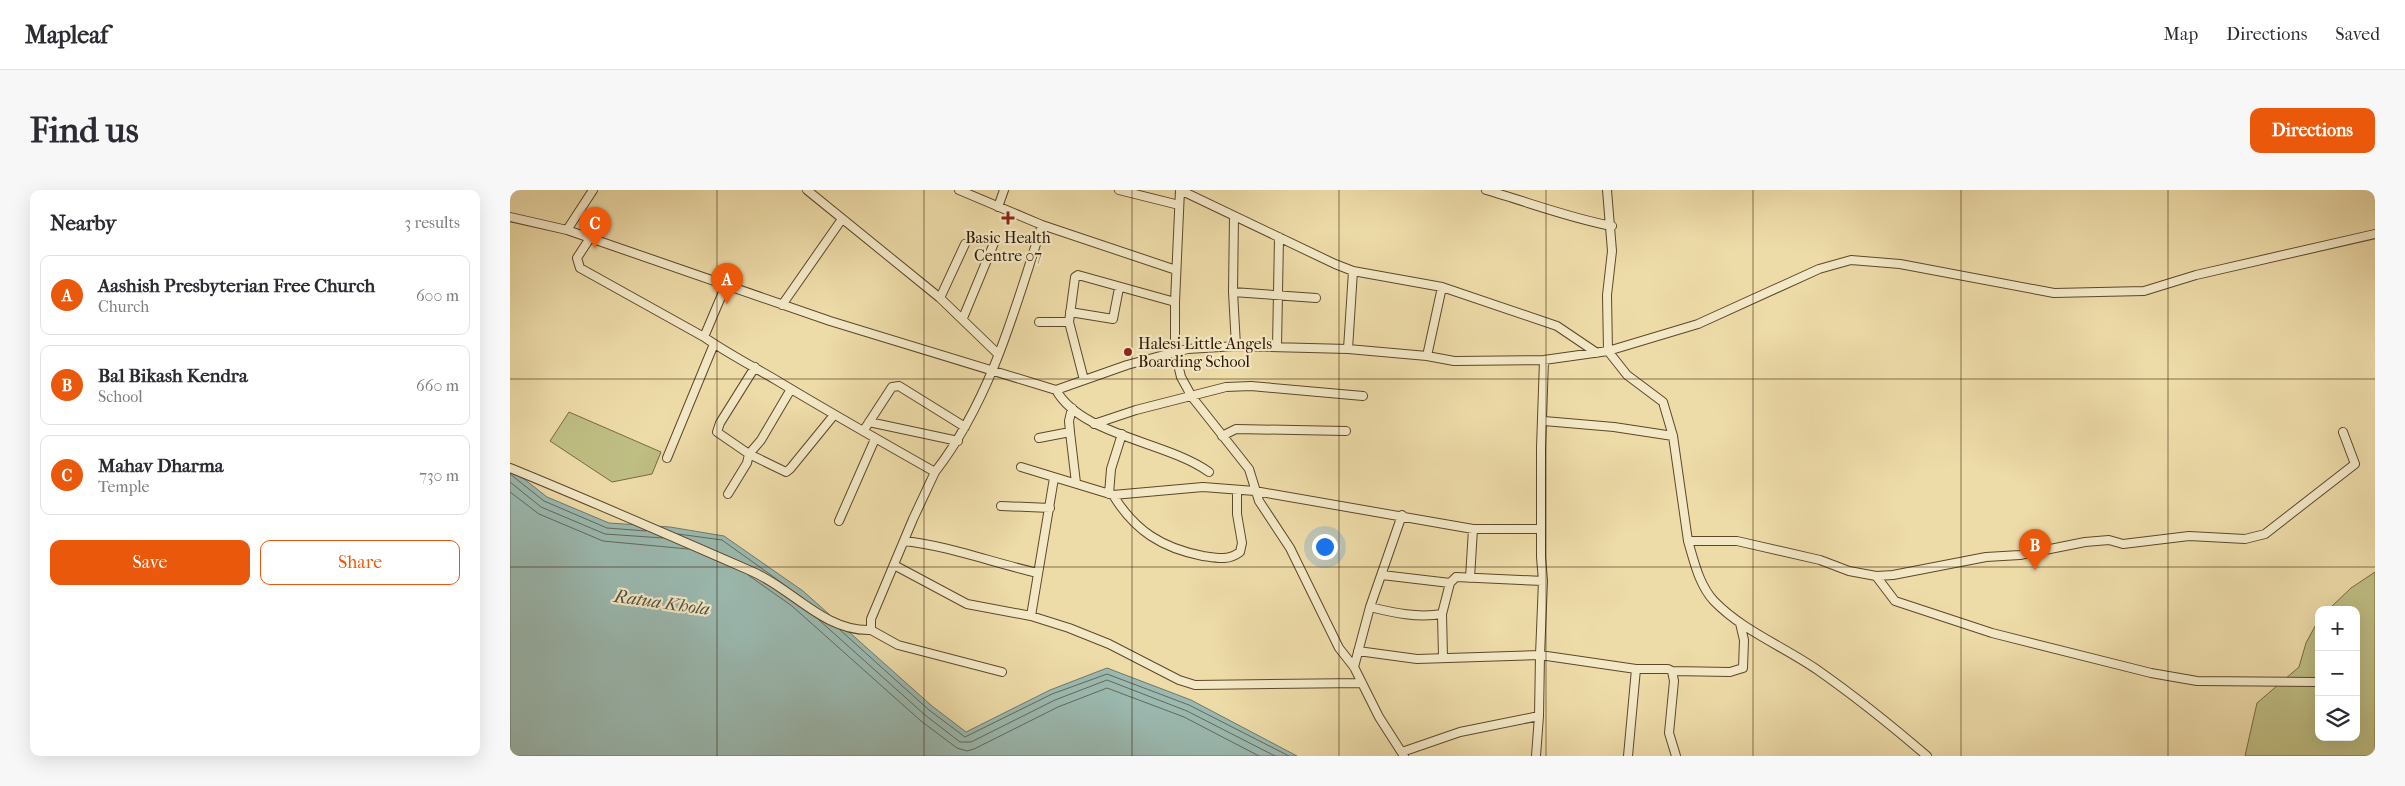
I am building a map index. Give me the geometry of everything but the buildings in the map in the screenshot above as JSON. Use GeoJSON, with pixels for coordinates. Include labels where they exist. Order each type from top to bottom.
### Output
{"type":"FeatureCollection","features":[{"type":"Feature","properties":{"kind":"street"},"geometry":{"type":"LineString","coordinates":[[567,230],[593,190]]}},
{"type":"Feature","properties":{"kind":"street"},"geometry":{"type":"LineString","coordinates":[[806,190],[940,298],[963,318],[998,354]]}},
{"type":"Feature","properties":{"kind":"street"},"geometry":{"type":"LineString","coordinates":[[959,190],[1042,225],[1176,270]]}},
{"type":"Feature","properties":{"kind":"street"},"geometry":{"type":"LineString","coordinates":[[998,207],[1004,190]]}},
{"type":"Feature","properties":{"kind":"street"},"geometry":{"type":"LineString","coordinates":[[1119,190],[1179,205]]}},
{"type":"Feature","properties":{"kind":"street"},"geometry":{"type":"LineString","coordinates":[[1540,716],[1460,732],[1403,754],[1379,717],[1354,667],[1339,648],[1290,548],[1255,491],[1249,469],[1192,397],[1181,377],[1175,352],[1174,302],[1180,190],[1353,271],[1442,287],[1557,326],[1597,353]]}},
{"type":"Feature","properties":{"kind":"street"},"geometry":{"type":"LineString","coordinates":[[1486,190],[1539,205],[1575,219],[1612,226]]}},
{"type":"Feature","properties":{"kind":"street"},"geometry":{"type":"LineString","coordinates":[[1607,190],[1612,226],[1612,251],[1607,295],[1608,351],[1628,375],[1664,402],[1673,436],[1688,542],[1703,584],[1713,600],[1740,623],[1818,670],[1883,719],[1927,756]]}},
{"type":"Feature","properties":{"kind":"street"},"geometry":{"type":"LineString","coordinates":[[510,216],[567,230],[782,305],[1056,390],[1126,365],[1188,349],[1236,346],[1348,349],[1427,356],[1454,361],[1544,360],[1597,353],[1698,324],[1819,269],[1851,260],[1900,264],[2054,293],[2144,291],[2196,275],[2375,234]]}},
{"type":"Feature","properties":{"kind":"street"},"geometry":{"type":"LineString","coordinates":[[1234,216],[1233,292],[1236,346]]}},
{"type":"Feature","properties":{"kind":"street"},"geometry":{"type":"LineString","coordinates":[[782,305],[842,219]]}},
{"type":"Feature","properties":{"kind":"street"},"geometry":{"type":"LineString","coordinates":[[871,630],[871,619],[935,472],[958,441],[981,399],[1042,225]]}},
{"type":"Feature","properties":{"kind":"street"},"geometry":{"type":"LineString","coordinates":[[1277,347],[1279,236]]}},
{"type":"Feature","properties":{"kind":"street"},"geometry":{"type":"LineString","coordinates":[[590,238],[577,258],[580,268],[704,337],[834,415],[864,430],[875,439],[935,472]]}},
{"type":"Feature","properties":{"kind":"street"},"geometry":{"type":"LineString","coordinates":[[963,318],[994,243]]}},
{"type":"Feature","properties":{"kind":"street"},"geometry":{"type":"LineString","coordinates":[[940,298],[965,244]]}},
{"type":"Feature","properties":{"kind":"street"},"geometry":{"type":"LineString","coordinates":[[1348,349],[1353,271]]}},
{"type":"Feature","properties":{"kind":"street"},"geometry":{"type":"LineString","coordinates":[[1084,380],[1069,322],[1075,277],[1078,276],[1174,302]]}},
{"type":"Feature","properties":{"kind":"street"},"geometry":{"type":"LineString","coordinates":[[704,337],[726,285]]}},
{"type":"Feature","properties":{"kind":"street"},"geometry":{"type":"LineString","coordinates":[[1427,356],[1442,287]]}},
{"type":"Feature","properties":{"kind":"street"},"geometry":{"type":"LineString","coordinates":[[1070,312],[1113,319],[1119,288]]}},
{"type":"Feature","properties":{"kind":"street"},"geometry":{"type":"LineString","coordinates":[[1233,292],[1316,298]]}},
{"type":"Feature","properties":{"kind":"street"},"geometry":{"type":"LineString","coordinates":[[1039,322],[1069,322]]}},
{"type":"Feature","properties":{"kind":"street"},"geometry":{"type":"LineString","coordinates":[[667,458],[714,344]]}},
{"type":"Feature","properties":{"kind":"street"},"geometry":{"type":"LineString","coordinates":[[1536,756],[1540,716],[1543,581],[1541,448],[1544,421],[1544,360]]}},
{"type":"Feature","properties":{"kind":"street"},"geometry":{"type":"LineString","coordinates":[[755,368],[724,416],[717,432],[749,454],[786,472],[790,470],[834,415]]}},
{"type":"Feature","properties":{"kind":"street"},"geometry":{"type":"LineString","coordinates":[[864,430],[892,387],[900,386],[965,427]]}},
{"type":"Feature","properties":{"kind":"street"},"geometry":{"type":"LineString","coordinates":[[1094,424],[1136,410],[1226,387],[1251,386],[1363,396]]}},
{"type":"Feature","properties":{"kind":"street"},"geometry":{"type":"LineString","coordinates":[[728,494],[747,463],[749,454],[766,433],[791,389]]}},
{"type":"Feature","properties":{"kind":"street"},"geometry":{"type":"LineString","coordinates":[[1056,390],[1061,400],[1094,424],[1175,454],[1209,472]]}},
{"type":"Feature","properties":{"kind":"street"},"geometry":{"type":"LineString","coordinates":[[1072,408],[1069,421],[1076,483]]}},
{"type":"Feature","properties":{"kind":"street"},"geometry":{"type":"LineString","coordinates":[[1544,421],[1614,427],[1673,436]]}},
{"type":"Feature","properties":{"kind":"street"},"geometry":{"type":"LineString","coordinates":[[869,422],[958,441]]}},
{"type":"Feature","properties":{"kind":"street"},"geometry":{"type":"LineString","coordinates":[[1222,436],[1236,430],[1346,431]]}},
{"type":"Feature","properties":{"kind":"street"},"geometry":{"type":"LineString","coordinates":[[1039,438],[1070,432]]}},
{"type":"Feature","properties":{"kind":"street"},"geometry":{"type":"LineString","coordinates":[[1688,542],[1737,541],[1820,560],[1849,571],[1876,576],[1893,575],[1986,557],[2020,555],[2085,542],[2110,540],[2123,544],[2189,536],[2244,539],[2265,534],[2355,464],[2343,432]]}},
{"type":"Feature","properties":{"kind":"street"},"geometry":{"type":"LineString","coordinates":[[1122,434],[1111,469],[1111,495],[1124,512],[1145,533],[1165,546],[1191,554],[1223,559],[1240,552],[1242,543],[1237,514],[1238,490]]}},
{"type":"Feature","properties":{"kind":"street"},"geometry":{"type":"LineString","coordinates":[[840,520],[875,439]]}},
{"type":"Feature","properties":{"kind":"street"},"geometry":{"type":"LineString","coordinates":[[1021,467],[1111,495],[1184,488],[1255,491],[1402,515],[1473,529],[1541,529]]}},
{"type":"Feature","properties":{"kind":"street"},"geometry":{"type":"LineString","coordinates":[[510,468],[753,572],[810,608],[855,631],[871,630],[898,646],[1002,672]]}},
{"type":"Feature","properties":{"kind":"street"},"geometry":{"type":"LineString","coordinates":[[1031,616],[1054,478]]}},
{"type":"Feature","properties":{"kind":"street"},"geometry":{"type":"LineString","coordinates":[[1001,506],[1050,508]]}},
{"type":"Feature","properties":{"kind":"street"},"geometry":{"type":"LineString","coordinates":[[1354,667],[1370,607],[1402,515]]}},
{"type":"Feature","properties":{"kind":"street"},"geometry":{"type":"LineString","coordinates":[[1470,578],[1473,529]]}},
{"type":"Feature","properties":{"kind":"street"},"geometry":{"type":"LineString","coordinates":[[904,541],[943,547],[999,564],[1038,573]]}},
{"type":"Feature","properties":{"kind":"street"},"geometry":{"type":"LineString","coordinates":[[894,565],[967,604],[1031,616],[1109,644],[1179,680],[1195,685],[1362,684]]}},
{"type":"Feature","properties":{"kind":"street"},"geometry":{"type":"LineString","coordinates":[[1382,574],[1450,583]]}},
{"type":"Feature","properties":{"kind":"street"},"geometry":{"type":"LineString","coordinates":[[1876,576],[1896,601],[1992,633],[2151,673],[2197,681],[2315,682]]}},
{"type":"Feature","properties":{"kind":"street"},"geometry":{"type":"LineString","coordinates":[[1443,657],[1442,614],[1450,583],[1456,577],[1543,581]]}},
{"type":"Feature","properties":{"kind":"street"},"geometry":{"type":"LineString","coordinates":[[1370,607],[1416,615],[1442,614]]}},
{"type":"Feature","properties":{"kind":"street"},"geometry":{"type":"LineString","coordinates":[[1358,651],[1417,659],[1483,656],[1495,658],[1540,655],[1636,669],[1668,669],[1672,672],[1730,672],[1743,668],[1744,640],[1740,623]]}},
{"type":"Feature","properties":{"kind":"street"},"geometry":{"type":"LineString","coordinates":[[1628,756],[1636,669]]}},
{"type":"Feature","properties":{"kind":"street"},"geometry":{"type":"LineString","coordinates":[[1672,672],[1674,681],[1669,733],[1676,756]]}},
{"type":"Feature","properties":{"kind":"shaded area"},"geometry":{"type":"Polygon","coordinates":[[[569,412],[661,452],[652,474],[612,482],[550,441],[569,412]]]}},
{"type":"Feature","properties":{"kind":"shaded area"},"geometry":{"type":"Polygon","coordinates":[[[2375,572],[2375,756],[2245,756],[2257,703],[2299,667],[2306,643],[2315,626],[2315,741],[2360,741],[2360,606],[2332,606],[2351,588],[2375,572]]]}},
{"type":"Feature","properties":{"kind":"water","name":"Ratua Khola"},"geometry":{"type":"Polygon","coordinates":[[[510,468],[547,497],[609,523],[670,527],[724,536],[803,591],[932,706],[966,732],[1050,690],[1107,668],[1191,700],[1297,756],[510,756],[510,468]]]}},
{"type":"Feature","properties":{"kind":"place","name":"Basic Health Centre 07"},"geometry":{"type":"Point","coordinates":[1008,218]}},
{"type":"Feature","properties":{"kind":"place","name":"Mahav Dharma"},"geometry":{"type":"Point","coordinates":[595,248]}},
{"type":"Feature","properties":{"kind":"place","name":"Aashish Presbyterian Free Church"},"geometry":{"type":"Point","coordinates":[727,304]}},
{"type":"Feature","properties":{"kind":"place","name":"Halesi Little Angels Boarding School"},"geometry":{"type":"Point","coordinates":[1128,352]}},
{"type":"Feature","properties":{"kind":"place","name":"Bal Bikash Kendra"},"geometry":{"type":"Point","coordinates":[2035,570]}}]}
